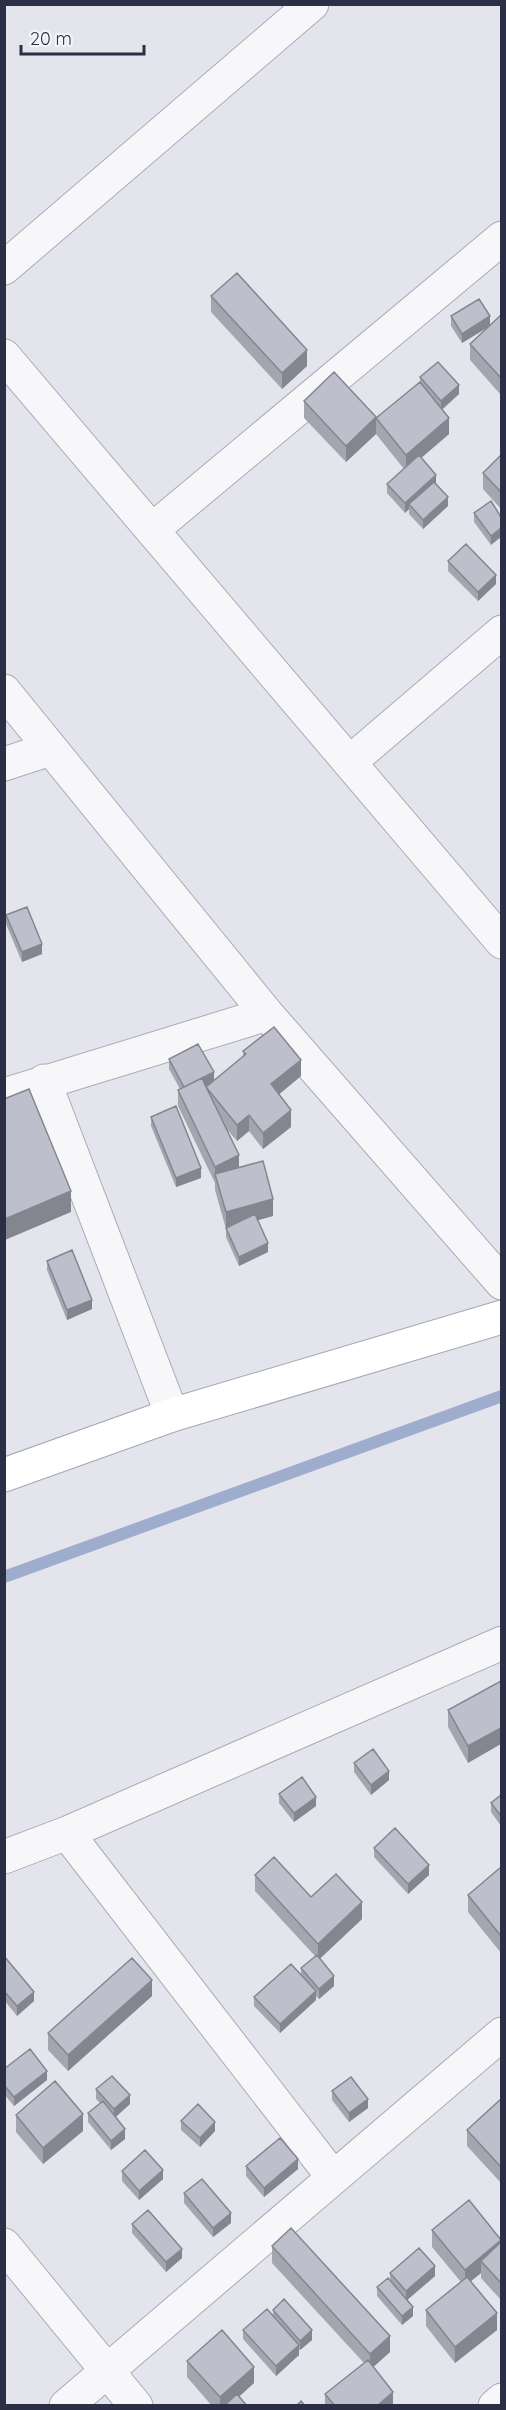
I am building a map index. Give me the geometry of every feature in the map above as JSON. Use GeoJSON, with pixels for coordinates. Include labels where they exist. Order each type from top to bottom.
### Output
{"type":"FeatureCollection","features":[{"type":"Feature","properties":{"kind":"main road"},"geometry":{"type":"LineString","coordinates":[[4,1475],[172,1415],[501,1317]]}},
{"type":"Feature","properties":{"kind":"street"},"geometry":{"type":"LineString","coordinates":[[4,268],[312,4]]}},
{"type":"Feature","properties":{"kind":"street"},"geometry":{"type":"LineString","coordinates":[[152,530],[501,238]]}},
{"type":"Feature","properties":{"kind":"street"},"geometry":{"type":"LineString","coordinates":[[4,356],[351,761],[501,942]]}},
{"type":"Feature","properties":{"kind":"street"},"geometry":{"type":"LineString","coordinates":[[351,761],[501,632]]}},
{"type":"Feature","properties":{"kind":"street"},"geometry":{"type":"LineString","coordinates":[[4,691],[267,1014],[501,1283]]}},
{"type":"Feature","properties":{"kind":"street"},"geometry":{"type":"LineString","coordinates":[[4,764],[50,749]]}},
{"type":"Feature","properties":{"kind":"street"},"geometry":{"type":"LineString","coordinates":[[4,1095],[267,1014]]}},
{"type":"Feature","properties":{"kind":"street"},"geometry":{"type":"LineString","coordinates":[[44,1082],[172,1415]]}},
{"type":"Feature","properties":{"kind":"street"},"geometry":{"type":"LineString","coordinates":[[4,1857],[67,1833],[501,1643]]}},
{"type":"Feature","properties":{"kind":"street"},"geometry":{"type":"LineString","coordinates":[[67,1833],[333,2177]]}},
{"type":"Feature","properties":{"kind":"street"},"geometry":{"type":"LineString","coordinates":[[66,2406],[501,2034]]}},
{"type":"Feature","properties":{"kind":"street"},"geometry":{"type":"LineString","coordinates":[[4,2245],[136,2406]]}},
{"type":"Feature","properties":{"kind":"street"},"geometry":{"type":"LineString","coordinates":[[495,2406],[501,2400]]}},
{"type":"Feature","properties":{"kind":"building"},"geometry":{"type":"Polygon","coordinates":[[[237,273],[307,350],[282,373],[211,296],[237,273]]]}},
{"type":"Feature","properties":{"kind":"building"},"geometry":{"type":"Polygon","coordinates":[[[479,299],[490,316],[462,334],[451,316],[479,299]]]}},
{"type":"Feature","properties":{"kind":"building"},"geometry":{"type":"Polygon","coordinates":[[[501,315],[501,378],[470,344],[501,315]]]}},
{"type":"Feature","properties":{"kind":"building"},"geometry":{"type":"Polygon","coordinates":[[[438,362],[459,385],[441,401],[420,377],[438,362]]]}},
{"type":"Feature","properties":{"kind":"building"},"geometry":{"type":"Polygon","coordinates":[[[334,372],[376,417],[346,446],[304,401],[334,372]]]}},
{"type":"Feature","properties":{"kind":"building"},"geometry":{"type":"Polygon","coordinates":[[[420,382],[449,418],[406,455],[376,418],[420,382]]]}},
{"type":"Feature","properties":{"kind":"building"},"geometry":{"type":"Polygon","coordinates":[[[419,455],[436,475],[405,503],[387,484],[419,455]]]}},
{"type":"Feature","properties":{"kind":"building"},"geometry":{"type":"Polygon","coordinates":[[[501,455],[501,492],[483,473],[501,455]]]}},
{"type":"Feature","properties":{"kind":"building"},"geometry":{"type":"Polygon","coordinates":[[[434,482],[448,497],[423,520],[409,504],[434,482]]]}},
{"type":"Feature","properties":{"kind":"building"},"geometry":{"type":"Polygon","coordinates":[[[491,501],[501,517],[501,528],[491,536],[474,513],[491,501]]]}},
{"type":"Feature","properties":{"kind":"building"},"geometry":{"type":"Polygon","coordinates":[[[466,544],[496,575],[478,592],[448,561],[466,544]]]}},
{"type":"Feature","properties":{"kind":"building"},"geometry":{"type":"Polygon","coordinates":[[[27,907],[42,944],[22,952],[6,915],[27,907]]]}},
{"type":"Feature","properties":{"kind":"building"},"geometry":{"type":"Polygon","coordinates":[[[274,1027],[301,1060],[271,1084],[291,1110],[263,1133],[249,1115],[237,1125],[206,1087],[246,1054],[243,1051],[274,1027]]]}},
{"type":"Feature","properties":{"kind":"building"},"geometry":{"type":"Polygon","coordinates":[[[198,1044],[214,1072],[184,1087],[169,1059],[198,1044]]]}},
{"type":"Feature","properties":{"kind":"building"},"geometry":{"type":"Polygon","coordinates":[[[202,1078],[239,1155],[215,1167],[178,1090],[202,1078]]]}},
{"type":"Feature","properties":{"kind":"building"},"geometry":{"type":"Polygon","coordinates":[[[29,1089],[71,1191],[5,1219],[4,1099],[29,1089]]]}},
{"type":"Feature","properties":{"kind":"building"},"geometry":{"type":"Polygon","coordinates":[[[176,1106],[201,1168],[176,1178],[151,1117],[176,1106]]]}},
{"type":"Feature","properties":{"kind":"building"},"geometry":{"type":"Polygon","coordinates":[[[263,1161],[273,1199],[226,1212],[215,1174],[263,1161]]]}},
{"type":"Feature","properties":{"kind":"building"},"geometry":{"type":"Polygon","coordinates":[[[255,1214],[268,1243],[239,1257],[226,1228],[255,1214]]]}},
{"type":"Feature","properties":{"kind":"building"},"geometry":{"type":"Polygon","coordinates":[[[72,1250],[92,1300],[67,1310],[47,1261],[72,1250]]]}},
{"type":"Feature","properties":{"kind":"building"},"geometry":{"type":"Polygon","coordinates":[[[501,1681],[501,1728],[468,1746],[448,1710],[501,1681]]]}},
{"type":"Feature","properties":{"kind":"building"},"geometry":{"type":"Polygon","coordinates":[[[373,1749],[389,1771],[371,1785],[354,1763],[373,1749]]]}},
{"type":"Feature","properties":{"kind":"building"},"geometry":{"type":"Polygon","coordinates":[[[302,1777],[316,1797],[294,1813],[279,1794],[302,1777]]]}},
{"type":"Feature","properties":{"kind":"building"},"geometry":{"type":"Polygon","coordinates":[[[501,1795],[501,1816],[491,1803],[501,1795]]]}},
{"type":"Feature","properties":{"kind":"building"},"geometry":{"type":"Polygon","coordinates":[[[395,1828],[429,1865],[408,1884],[374,1848],[395,1828]]]}},
{"type":"Feature","properties":{"kind":"building"},"geometry":{"type":"Polygon","coordinates":[[[274,1857],[311,1897],[336,1874],[362,1902],[318,1944],[255,1875],[274,1857]]]}},
{"type":"Feature","properties":{"kind":"building"},"geometry":{"type":"Polygon","coordinates":[[[501,1867],[501,1936],[468,1895],[501,1867]]]}},
{"type":"Feature","properties":{"kind":"building"},"geometry":{"type":"Polygon","coordinates":[[[317,1955],[334,1976],[319,1989],[301,1968],[317,1955]]]}},
{"type":"Feature","properties":{"kind":"building"},"geometry":{"type":"Polygon","coordinates":[[[4,1956],[34,1992],[17,2006],[4,1991],[4,1956]]]}},
{"type":"Feature","properties":{"kind":"building"},"geometry":{"type":"Polygon","coordinates":[[[132,1958],[152,1980],[68,2055],[48,2033],[132,1958]]]}},
{"type":"Feature","properties":{"kind":"building"},"geometry":{"type":"Polygon","coordinates":[[[291,1964],[316,1991],[280,2024],[254,1997],[291,1964]]]}},
{"type":"Feature","properties":{"kind":"building"},"geometry":{"type":"Polygon","coordinates":[[[30,2049],[47,2071],[14,2097],[4,2085],[4,2069],[30,2049]]]}},
{"type":"Feature","properties":{"kind":"building"},"geometry":{"type":"Polygon","coordinates":[[[112,2076],[130,2095],[114,2109],[96,2089],[112,2076]]]}},
{"type":"Feature","properties":{"kind":"building"},"geometry":{"type":"Polygon","coordinates":[[[351,2077],[368,2099],[349,2113],[332,2091],[351,2077]]]}},
{"type":"Feature","properties":{"kind":"building"},"geometry":{"type":"Polygon","coordinates":[[[55,2081],[83,2114],[43,2148],[16,2115],[55,2081]]]}},
{"type":"Feature","properties":{"kind":"building"},"geometry":{"type":"Polygon","coordinates":[[[501,2099],[501,2167],[467,2130],[501,2099]]]}},
{"type":"Feature","properties":{"kind":"building"},"geometry":{"type":"Polygon","coordinates":[[[103,2101],[125,2129],[111,2141],[88,2113],[103,2101]]]}},
{"type":"Feature","properties":{"kind":"building"},"geometry":{"type":"Polygon","coordinates":[[[198,2104],[215,2122],[200,2138],[181,2121],[198,2104]]]}},
{"type":"Feature","properties":{"kind":"building"},"geometry":{"type":"Polygon","coordinates":[[[280,2138],[298,2159],[264,2188],[246,2166],[280,2138]]]}},
{"type":"Feature","properties":{"kind":"building"},"geometry":{"type":"Polygon","coordinates":[[[145,2150],[163,2170],[139,2191],[122,2171],[145,2150]]]}},
{"type":"Feature","properties":{"kind":"building"},"geometry":{"type":"Polygon","coordinates":[[[202,2179],[231,2213],[213,2228],[184,2193],[202,2179]]]}},
{"type":"Feature","properties":{"kind":"building"},"geometry":{"type":"Polygon","coordinates":[[[469,2200],[501,2240],[465,2270],[432,2230],[469,2200]]]}},
{"type":"Feature","properties":{"kind":"building"},"geometry":{"type":"Polygon","coordinates":[[[148,2210],[182,2249],[166,2262],[132,2224],[148,2210]]]}},
{"type":"Feature","properties":{"kind":"building"},"geometry":{"type":"Polygon","coordinates":[[[291,2228],[390,2336],[370,2354],[272,2246],[291,2228]]]}},
{"type":"Feature","properties":{"kind":"building"},"geometry":{"type":"Polygon","coordinates":[[[501,2242],[501,2283],[481,2261],[501,2242]]]}},
{"type":"Feature","properties":{"kind":"building"},"geometry":{"type":"Polygon","coordinates":[[[419,2248],[435,2266],[406,2291],[390,2273],[419,2248]]]}},
{"type":"Feature","properties":{"kind":"building"},"geometry":{"type":"Polygon","coordinates":[[[467,2277],[497,2313],[455,2347],[426,2310],[467,2277]]]}},
{"type":"Feature","properties":{"kind":"building"},"geometry":{"type":"Polygon","coordinates":[[[388,2278],[413,2307],[402,2316],[377,2287],[388,2278]]]}},
{"type":"Feature","properties":{"kind":"building"},"geometry":{"type":"Polygon","coordinates":[[[284,2299],[312,2330],[300,2341],[273,2310],[284,2299]]]}},
{"type":"Feature","properties":{"kind":"building"},"geometry":{"type":"Polygon","coordinates":[[[267,2309],[299,2345],[276,2366],[243,2330],[267,2309]]]}},
{"type":"Feature","properties":{"kind":"building"},"geometry":{"type":"Polygon","coordinates":[[[222,2330],[254,2367],[220,2397],[187,2361],[222,2330]]]}},
{"type":"Feature","properties":{"kind":"building"},"geometry":{"type":"Polygon","coordinates":[[[368,2360],[393,2392],[377,2406],[335,2406],[325,2394],[368,2360]]]}},
{"type":"Feature","properties":{"kind":"building"},"geometry":{"type":"Polygon","coordinates":[[[237,2394],[247,2406],[224,2406],[237,2394]]]}},
{"type":"Feature","properties":{"kind":"waterway"},"geometry":{"type":"LineString","coordinates":[[4,1577],[502,1396]]}}]}
